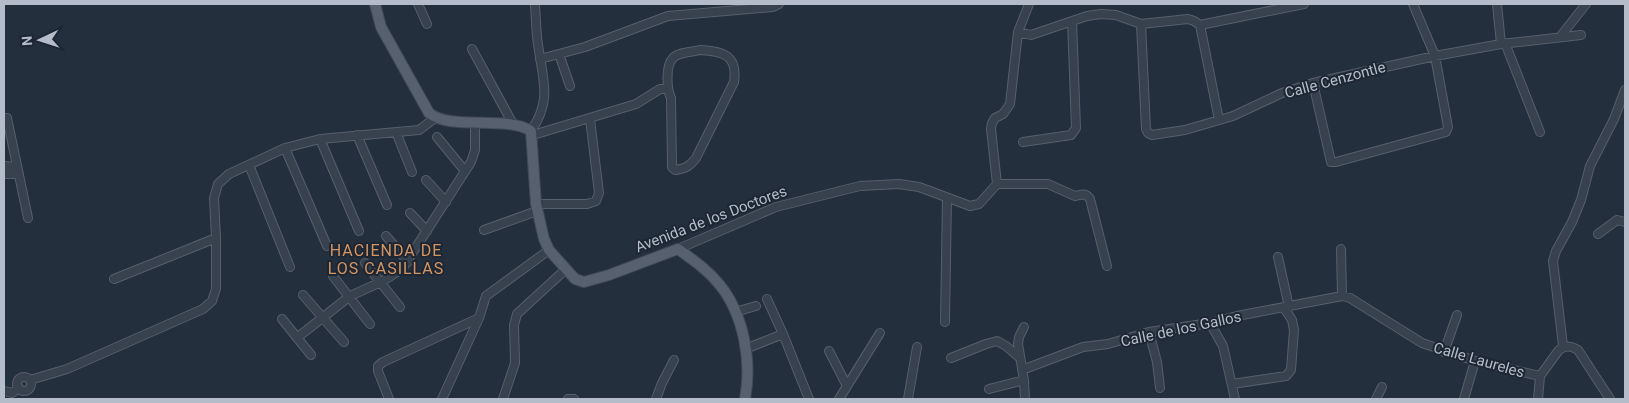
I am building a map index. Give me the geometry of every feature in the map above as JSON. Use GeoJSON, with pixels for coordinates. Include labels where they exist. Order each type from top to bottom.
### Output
{"type":"FeatureCollection","features":[{"type":"Feature","properties":{"kind":"main road"},"geometry":{"type":"LineString","coordinates":[[375,4],[381,27],[429,113],[435,118],[475,123],[513,124],[523,126],[532,133]]}},
{"type":"Feature","properties":{"kind":"main road","name":"Avenida de los Doctores"},"geometry":{"type":"LineString","coordinates":[[532,133],[537,208],[544,239],[549,250],[575,280],[584,282],[610,275],[678,248]]}},
{"type":"Feature","properties":{"kind":"main road"},"geometry":{"type":"LineString","coordinates":[[678,248],[716,280],[735,312],[745,349],[747,382],[745,399]]}},
{"type":"Feature","properties":{"kind":"street"},"geometry":{"type":"LineString","coordinates":[[418,4],[427,24]]}},
{"type":"Feature","properties":{"kind":"street"},"geometry":{"type":"LineString","coordinates":[[532,133],[544,104],[545,84],[540,59],[535,4]]}},
{"type":"Feature","properties":{"kind":"street"},"geometry":{"type":"LineString","coordinates":[[540,59],[585,47],[668,16],[773,7],[779,4]]}},
{"type":"Feature","properties":{"kind":"street"},"geometry":{"type":"LineString","coordinates":[[1029,4],[1018,32],[1010,104],[1007,110],[992,123],[997,184],[1040,183],[1048,184],[1074,196],[1087,195],[1090,199],[1107,266]]}},
{"type":"Feature","properties":{"kind":"street"},"geometry":{"type":"LineString","coordinates":[[1200,25],[1304,4]]}},
{"type":"Feature","properties":{"kind":"street"},"geometry":{"type":"LineString","coordinates":[[1313,83],[1328,158],[1331,162],[1446,132],[1448,127],[1435,56],[1413,4]]}},
{"type":"Feature","properties":{"kind":"street"},"geometry":{"type":"LineString","coordinates":[[1497,4],[1503,44],[1540,132]]}},
{"type":"Feature","properties":{"kind":"street"},"geometry":{"type":"LineString","coordinates":[[1560,37],[1586,4]]}},
{"type":"Feature","properties":{"kind":"street"},"geometry":{"type":"LineString","coordinates":[[1018,32],[1030,35],[1087,16],[1102,14],[1116,15],[1140,24],[1188,19],[1194,21],[1200,25],[1219,120]]}},
{"type":"Feature","properties":{"kind":"street"},"geometry":{"type":"LineString","coordinates":[[1023,142],[1071,135],[1076,128],[1072,21]]}},
{"type":"Feature","properties":{"kind":"street","name":"Calle Cenzontle"},"geometry":{"type":"LineString","coordinates":[[1140,24],[1146,129],[1148,133],[1152,134],[1185,130],[1233,116],[1282,93],[1313,83],[1435,56],[1503,44],[1581,35]]}},
{"type":"Feature","properties":{"kind":"street"},"geometry":{"type":"LineString","coordinates":[[472,49],[513,124]]}},
{"type":"Feature","properties":{"kind":"street"},"geometry":{"type":"LineString","coordinates":[[700,50],[718,50],[724,53],[734,68],[734,82],[696,158],[692,164],[683,169],[675,170],[672,167],[671,98],[667,89],[670,64],[677,55],[700,50]]}},
{"type":"Feature","properties":{"kind":"street"},"geometry":{"type":"LineString","coordinates":[[559,54],[570,86]]}},
{"type":"Feature","properties":{"kind":"street"},"geometry":{"type":"LineString","coordinates":[[532,133],[636,104],[660,89],[667,89]]}},
{"type":"Feature","properties":{"kind":"street"},"geometry":{"type":"LineString","coordinates":[[1563,346],[1554,256],[1578,207],[1590,166],[1614,120],[1625,90]]}},
{"type":"Feature","properties":{"kind":"street"},"geometry":{"type":"LineString","coordinates":[[7,118],[7,130],[28,218]]}},
{"type":"Feature","properties":{"kind":"street"},"geometry":{"type":"LineString","coordinates":[[4,391],[12,393],[19,388],[18,383],[20,379],[26,378],[30,380],[76,366],[203,309],[212,300],[216,289],[214,198],[218,184],[229,174],[285,148],[320,139],[419,130],[435,118]]}},
{"type":"Feature","properties":{"kind":"street"},"geometry":{"type":"LineString","coordinates":[[484,230],[537,208],[587,204],[596,201],[599,193],[590,118]]}},
{"type":"Feature","properties":{"kind":"street"},"geometry":{"type":"LineString","coordinates":[[298,337],[350,296],[381,282],[402,269],[408,262],[471,162],[475,150],[475,123]]}},
{"type":"Feature","properties":{"kind":"street"},"geometry":{"type":"LineString","coordinates":[[396,132],[412,172]]}},
{"type":"Feature","properties":{"kind":"street"},"geometry":{"type":"LineString","coordinates":[[357,135],[387,205]]}},
{"type":"Feature","properties":{"kind":"street"},"geometry":{"type":"LineString","coordinates":[[437,137],[465,171]]}},
{"type":"Feature","properties":{"kind":"street"},"geometry":{"type":"LineString","coordinates":[[320,139],[359,231]]}},
{"type":"Feature","properties":{"kind":"street"},"geometry":{"type":"LineString","coordinates":[[285,148],[327,246]]}},
{"type":"Feature","properties":{"kind":"street"},"geometry":{"type":"LineString","coordinates":[[249,165],[290,267]]}},
{"type":"Feature","properties":{"kind":"street"},"geometry":{"type":"LineString","coordinates":[[4,166],[18,170]]}},
{"type":"Feature","properties":{"kind":"street"},"geometry":{"type":"LineString","coordinates":[[4,174],[18,170]]}},
{"type":"Feature","properties":{"kind":"street"},"geometry":{"type":"LineString","coordinates":[[426,180],[446,202]]}},
{"type":"Feature","properties":{"kind":"street","name":"Avenida de los Doctores"},"geometry":{"type":"LineString","coordinates":[[678,248],[776,207],[860,186],[899,184],[919,187],[970,206],[979,204],[997,184]]}},
{"type":"Feature","properties":{"kind":"street"},"geometry":{"type":"LineString","coordinates":[[945,322],[947,198]]}},
{"type":"Feature","properties":{"kind":"street"},"geometry":{"type":"LineString","coordinates":[[410,213],[427,231]]}},
{"type":"Feature","properties":{"kind":"street"},"geometry":{"type":"LineString","coordinates":[[1598,234],[1617,220],[1625,222]]}},
{"type":"Feature","properties":{"kind":"street"},"geometry":{"type":"LineString","coordinates":[[386,236],[408,262]]}},
{"type":"Feature","properties":{"kind":"street"},"geometry":{"type":"LineString","coordinates":[[114,279],[216,238]]}},
{"type":"Feature","properties":{"kind":"street"},"geometry":{"type":"LineString","coordinates":[[442,399],[479,318],[486,296],[549,250]]}},
{"type":"Feature","properties":{"kind":"street"},"geometry":{"type":"LineString","coordinates":[[1341,250],[1342,296]]}},
{"type":"Feature","properties":{"kind":"street"},"geometry":{"type":"LineString","coordinates":[[1232,384],[1286,376],[1291,370],[1294,330],[1287,308],[1278,257]]}},
{"type":"Feature","properties":{"kind":"street"},"geometry":{"type":"LineString","coordinates":[[365,263],[400,307]]}},
{"type":"Feature","properties":{"kind":"street"},"geometry":{"type":"LineString","coordinates":[[503,399],[515,363],[514,325],[517,314],[566,269]]}},
{"type":"Feature","properties":{"kind":"street"},"geometry":{"type":"LineString","coordinates":[[334,276],[370,324]]}},
{"type":"Feature","properties":{"kind":"street"},"geometry":{"type":"LineString","coordinates":[[303,295],[344,342]]}},
{"type":"Feature","properties":{"kind":"street","name":"Calle de los Gallos"},"geometry":{"type":"LineString","coordinates":[[1022,370],[1084,347],[1108,344],[1149,332],[1210,323],[1342,296]]}},
{"type":"Feature","properties":{"kind":"street","name":"Calle Laureles"},"geometry":{"type":"LineString","coordinates":[[1342,296],[1350,298],[1422,343],[1444,352],[1540,376]]}},
{"type":"Feature","properties":{"kind":"street"},"geometry":{"type":"LineString","coordinates":[[767,299],[784,334],[809,399]]}},
{"type":"Feature","properties":{"kind":"street"},"geometry":{"type":"LineString","coordinates":[[735,312],[756,306]]}},
{"type":"Feature","properties":{"kind":"street"},"geometry":{"type":"LineString","coordinates":[[1444,352],[1457,315]]}},
{"type":"Feature","properties":{"kind":"street"},"geometry":{"type":"LineString","coordinates":[[389,399],[378,371],[378,366],[479,318]]}},
{"type":"Feature","properties":{"kind":"street"},"geometry":{"type":"LineString","coordinates":[[282,319],[311,354]]}},
{"type":"Feature","properties":{"kind":"street"},"geometry":{"type":"LineString","coordinates":[[1210,323],[1223,346],[1235,399]]}},
{"type":"Feature","properties":{"kind":"street"},"geometry":{"type":"LineString","coordinates":[[1024,327],[1018,336],[1024,380],[1024,399]]}},
{"type":"Feature","properties":{"kind":"street"},"geometry":{"type":"LineString","coordinates":[[1149,332],[1158,362],[1160,388]]}},
{"type":"Feature","properties":{"kind":"street"},"geometry":{"type":"LineString","coordinates":[[839,399],[880,333]]}},
{"type":"Feature","properties":{"kind":"street"},"geometry":{"type":"LineString","coordinates":[[745,349],[784,334]]}},
{"type":"Feature","properties":{"kind":"street"},"geometry":{"type":"LineString","coordinates":[[951,358],[997,341],[1020,358]]}},
{"type":"Feature","properties":{"kind":"street"},"geometry":{"type":"LineString","coordinates":[[1538,399],[1540,376],[1563,346],[1571,346],[1578,350],[1610,399]]}},
{"type":"Feature","properties":{"kind":"street"},"geometry":{"type":"LineString","coordinates":[[908,399],[917,347]]}},
{"type":"Feature","properties":{"kind":"street"},"geometry":{"type":"LineString","coordinates":[[829,351],[847,386]]}},
{"type":"Feature","properties":{"kind":"street"},"geometry":{"type":"LineString","coordinates":[[656,399],[674,360]]}},
{"type":"Feature","properties":{"kind":"street"},"geometry":{"type":"LineString","coordinates":[[1464,399],[1475,361]]}},
{"type":"Feature","properties":{"kind":"street"},"geometry":{"type":"LineString","coordinates":[[989,389],[1024,380]]}},
{"type":"Feature","properties":{"kind":"street"},"geometry":{"type":"LineString","coordinates":[[1376,399],[1382,387]]}},
{"type":"Feature","properties":{"kind":"street"},"geometry":{"type":"LineString","coordinates":[[568,399],[574,399]]}},
{"type":"Feature","properties":{"kind":"district","name":"HACIENDA DE LOS CASILLAS"},"geometry":{"type":"Point","coordinates":[386,259]}}]}
